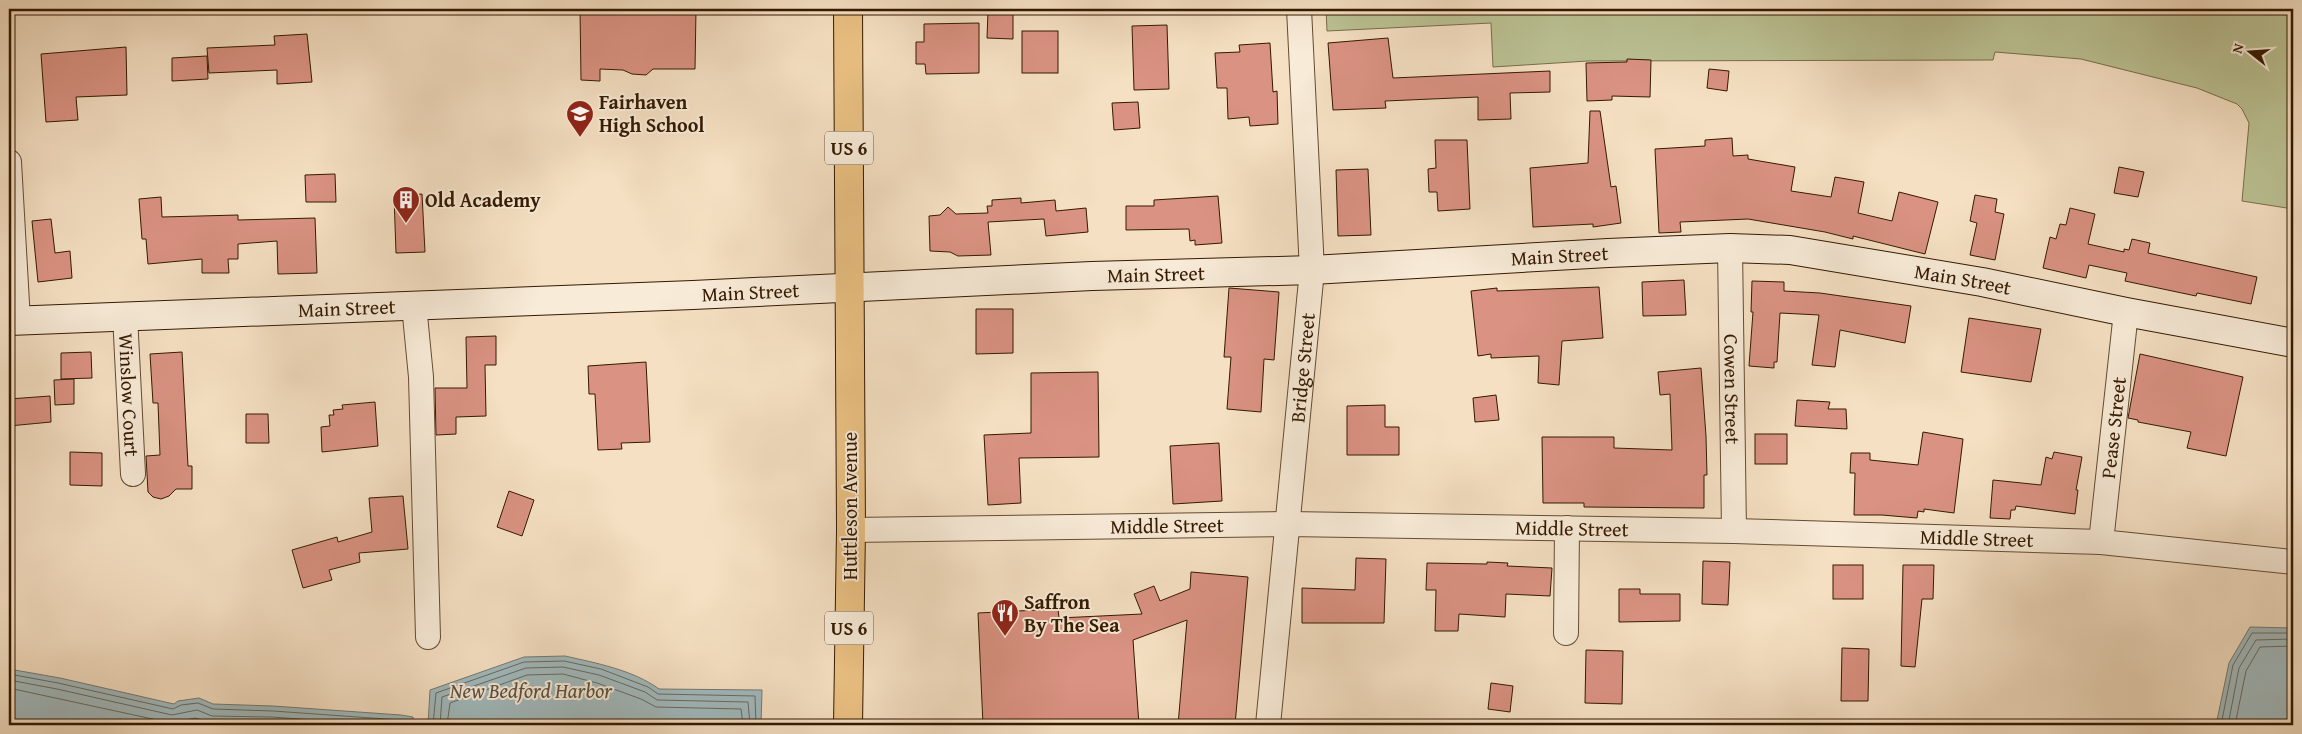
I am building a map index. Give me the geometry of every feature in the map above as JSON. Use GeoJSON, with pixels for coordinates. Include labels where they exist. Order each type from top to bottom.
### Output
{"type":"FeatureCollection","features":[{"type":"Feature","properties":{"kind":"highway","name":"US 6"},"geometry":{"type":"LineString","coordinates":[[848,9],[850,287]]}},
{"type":"Feature","properties":{"kind":"highway","name":"Huttleson Avenue"},"geometry":{"type":"LineString","coordinates":[[848,725],[851,530],[850,287]]}},
{"type":"Feature","properties":{"kind":"main road","name":"Main Street"},"geometry":{"type":"LineString","coordinates":[[13,321],[125,315],[675,296],[1092,276],[1312,270],[1730,248],[1790,250],[1982,282],[2126,312],[2293,343]]}},
{"type":"Feature","properties":{"kind":"street","name":"Bridge Street"},"geometry":{"type":"LineString","coordinates":[[1268,725],[1312,270],[1299,9]]}},
{"type":"Feature","properties":{"kind":"street"},"geometry":{"type":"LineString","coordinates":[[9,162],[13,321]]}},
{"type":"Feature","properties":{"kind":"street","name":"Cowen Street"},"geometry":{"type":"LineString","coordinates":[[1730,248],[1734,531]]}},
{"type":"Feature","properties":{"kind":"street"},"geometry":{"type":"LineString","coordinates":[[414,305],[421,377],[428,637]]}},
{"type":"Feature","properties":{"kind":"street","name":"Pease Street"},"geometry":{"type":"LineString","coordinates":[[2101,542],[2126,312]]}},
{"type":"Feature","properties":{"kind":"street","name":"Winslow Court"},"geometry":{"type":"LineString","coordinates":[[125,315],[133,474]]}},
{"type":"Feature","properties":{"kind":"street","name":"Middle Street"},"geometry":{"type":"LineString","coordinates":[[851,530],[1288,524],[1734,531],[2101,542],[2293,562]]}},
{"type":"Feature","properties":{"kind":"street"},"geometry":{"type":"LineString","coordinates":[[1566,633],[1567,528]]}},
{"type":"Feature","properties":{"kind":"green space"},"geometry":{"type":"Polygon","coordinates":[[[1326,9],[2293,9],[2293,209],[2242,201],[2249,123],[2242,109],[2237,104],[2197,88],[2081,59],[1995,52],[1993,60],[1588,61],[1493,67],[1491,23],[1327,31],[1326,9]]]}},
{"type":"Feature","properties":{"kind":"water"},"geometry":{"type":"Polygon","coordinates":[[[2250,627],[2293,628],[2293,725],[2216,725],[2229,663],[2250,627]]]}},
{"type":"Feature","properties":{"kind":"water","name":"New Bedford Harbor"},"geometry":{"type":"Polygon","coordinates":[[[565,656],[626,672],[649,682],[659,689],[762,690],[761,725],[428,725],[430,690],[524,657],[565,656]]]}},
{"type":"Feature","properties":{"kind":"water","name":"New Bedford Harbor"},"geometry":{"type":"Polygon","coordinates":[[[9,669],[60,678],[174,704],[178,701],[199,698],[213,704],[273,706],[401,715],[413,717],[414,725],[9,725],[9,669]]]}},
{"type":"Feature","properties":{"kind":"building"},"geometry":{"type":"Polygon","coordinates":[[[580,9],[696,9],[695,69],[653,69],[646,75],[632,74],[623,70],[600,69],[600,81],[581,80],[580,9]]]}},
{"type":"Feature","properties":{"kind":"building"},"geometry":{"type":"Polygon","coordinates":[[[988,12],[1013,12],[1013,39],[987,38],[988,12]]]}},
{"type":"Feature","properties":{"kind":"building"},"geometry":{"type":"Polygon","coordinates":[[[979,23],[979,73],[926,74],[925,64],[916,64],[916,42],[924,42],[924,24],[979,23]]]}},
{"type":"Feature","properties":{"kind":"building"},"geometry":{"type":"Polygon","coordinates":[[[1167,25],[1169,89],[1134,90],[1132,26],[1167,25]]]}},
{"type":"Feature","properties":{"kind":"building"},"geometry":{"type":"Polygon","coordinates":[[[1022,31],[1058,31],[1058,73],[1022,73],[1022,31]]]}},
{"type":"Feature","properties":{"kind":"building"},"geometry":{"type":"Polygon","coordinates":[[[307,34],[312,82],[277,84],[277,70],[209,73],[207,48],[275,45],[274,36],[307,34]]]}},
{"type":"Feature","properties":{"kind":"building"},"geometry":{"type":"Polygon","coordinates":[[[1388,38],[1393,78],[1550,71],[1550,92],[1510,93],[1511,119],[1478,120],[1478,97],[1385,101],[1386,108],[1333,110],[1328,43],[1388,38]]]}},
{"type":"Feature","properties":{"kind":"building"},"geometry":{"type":"Polygon","coordinates":[[[1270,43],[1273,92],[1277,91],[1278,124],[1250,126],[1249,117],[1228,119],[1227,88],[1217,88],[1215,53],[1240,52],[1239,45],[1270,43]]]}},
{"type":"Feature","properties":{"kind":"building"},"geometry":{"type":"Polygon","coordinates":[[[126,47],[127,95],[76,97],[78,120],[46,122],[41,54],[126,47]]]}},
{"type":"Feature","properties":{"kind":"building"},"geometry":{"type":"Polygon","coordinates":[[[207,56],[208,79],[172,81],[172,58],[207,56]]]}},
{"type":"Feature","properties":{"kind":"building"},"geometry":{"type":"Polygon","coordinates":[[[1627,59],[1651,60],[1650,97],[1612,96],[1612,100],[1587,101],[1586,63],[1627,62],[1627,59]]]}},
{"type":"Feature","properties":{"kind":"building"},"geometry":{"type":"Polygon","coordinates":[[[1709,69],[1729,71],[1727,91],[1707,88],[1709,69]]]}},
{"type":"Feature","properties":{"kind":"building"},"geometry":{"type":"Polygon","coordinates":[[[1138,102],[1140,128],[1114,130],[1112,103],[1138,102]]]}},
{"type":"Feature","properties":{"kind":"building"},"geometry":{"type":"Polygon","coordinates":[[[1590,111],[1600,111],[1611,187],[1616,186],[1621,223],[1593,227],[1593,224],[1533,227],[1530,168],[1588,163],[1590,111]]]}},
{"type":"Feature","properties":{"kind":"building"},"geometry":{"type":"Polygon","coordinates":[[[1732,138],[1733,156],[1748,155],[1748,159],[1795,167],[1791,191],[1831,197],[1835,177],[1864,182],[1858,213],[1892,221],[1899,192],[1938,202],[1925,254],[1853,236],[1853,239],[1825,232],[1748,219],[1680,222],[1681,232],[1659,233],[1655,149],[1705,146],[1705,140],[1732,138]]]}},
{"type":"Feature","properties":{"kind":"building"},"geometry":{"type":"Polygon","coordinates":[[[1435,140],[1467,140],[1470,209],[1438,211],[1437,192],[1429,192],[1428,169],[1436,168],[1435,140]]]}},
{"type":"Feature","properties":{"kind":"building"},"geometry":{"type":"Polygon","coordinates":[[[2119,167],[2144,172],[2138,197],[2114,193],[2119,167]]]}},
{"type":"Feature","properties":{"kind":"building"},"geometry":{"type":"Polygon","coordinates":[[[1368,169],[1371,235],[1338,236],[1336,170],[1368,169]]]}},
{"type":"Feature","properties":{"kind":"building"},"geometry":{"type":"Polygon","coordinates":[[[335,174],[336,202],[306,202],[305,175],[335,174]]]}},
{"type":"Feature","properties":{"kind":"building","name":"Old Academy"},"geometry":{"type":"Polygon","coordinates":[[[422,194],[425,252],[396,253],[394,196],[422,194]]]}},
{"type":"Feature","properties":{"kind":"building"},"geometry":{"type":"Polygon","coordinates":[[[1975,195],[1997,199],[1995,212],[2004,214],[1995,260],[1970,255],[1977,223],[1970,221],[1975,195]]]}},
{"type":"Feature","properties":{"kind":"building"},"geometry":{"type":"Polygon","coordinates":[[[1218,196],[1222,243],[1195,245],[1195,240],[1190,241],[1189,229],[1126,230],[1126,206],[1154,206],[1154,200],[1218,196]]]}},
{"type":"Feature","properties":{"kind":"building"},"geometry":{"type":"Polygon","coordinates":[[[161,197],[162,217],[238,215],[238,220],[315,218],[317,273],[278,274],[277,241],[238,244],[238,259],[228,259],[229,273],[202,273],[202,259],[148,264],[146,239],[142,239],[139,199],[161,197]]]}},
{"type":"Feature","properties":{"kind":"building"},"geometry":{"type":"Polygon","coordinates":[[[1021,198],[1021,203],[1055,200],[1056,211],[1086,208],[1088,232],[1046,236],[1044,219],[988,222],[991,255],[958,256],[950,252],[930,251],[929,216],[940,215],[948,207],[956,214],[988,213],[987,206],[992,206],[992,200],[1021,198]]]}},
{"type":"Feature","properties":{"kind":"building"},"geometry":{"type":"Polygon","coordinates":[[[2070,208],[2095,214],[2088,244],[2124,252],[2124,249],[2129,250],[2132,239],[2150,243],[2148,253],[2257,277],[2251,304],[2197,293],[2196,296],[2125,281],[2127,273],[2089,265],[2086,278],[2043,268],[2050,237],[2056,239],[2060,224],[2066,225],[2070,208]]]}},
{"type":"Feature","properties":{"kind":"building"},"geometry":{"type":"Polygon","coordinates":[[[51,219],[55,253],[70,251],[72,278],[38,282],[32,221],[51,219]]]}},
{"type":"Feature","properties":{"kind":"building"},"geometry":{"type":"Polygon","coordinates":[[[1684,280],[1686,315],[1643,316],[1642,282],[1684,280]]]}},
{"type":"Feature","properties":{"kind":"building"},"geometry":{"type":"Polygon","coordinates":[[[1752,281],[1784,282],[1784,291],[1820,293],[1911,306],[1905,343],[1840,330],[1835,367],[1812,365],[1819,315],[1780,313],[1777,362],[1774,362],[1774,368],[1749,366],[1753,312],[1751,312],[1752,281]]]}},
{"type":"Feature","properties":{"kind":"building"},"geometry":{"type":"Polygon","coordinates":[[[1599,287],[1603,338],[1562,341],[1559,385],[1538,383],[1539,356],[1491,358],[1491,354],[1478,356],[1471,291],[1497,288],[1497,291],[1599,287]]]}},
{"type":"Feature","properties":{"kind":"building"},"geometry":{"type":"Polygon","coordinates":[[[1229,288],[1279,292],[1274,360],[1264,359],[1261,412],[1227,409],[1231,357],[1224,357],[1229,288]]]}},
{"type":"Feature","properties":{"kind":"building"},"geometry":{"type":"Polygon","coordinates":[[[976,309],[1013,309],[1013,353],[976,354],[976,309]]]}},
{"type":"Feature","properties":{"kind":"building"},"geometry":{"type":"Polygon","coordinates":[[[1969,318],[2041,329],[2031,382],[1961,372],[1969,318]]]}},
{"type":"Feature","properties":{"kind":"building"},"geometry":{"type":"Polygon","coordinates":[[[496,336],[496,365],[485,365],[486,416],[456,417],[456,434],[436,435],[435,388],[467,388],[466,337],[496,336]]]}},
{"type":"Feature","properties":{"kind":"building"},"geometry":{"type":"Polygon","coordinates":[[[91,352],[92,378],[61,379],[61,353],[91,352]]]}},
{"type":"Feature","properties":{"kind":"building"},"geometry":{"type":"Polygon","coordinates":[[[182,352],[188,466],[192,466],[192,489],[176,489],[169,496],[161,499],[153,497],[148,492],[146,456],[160,455],[158,403],[153,403],[150,354],[182,352]]]}},
{"type":"Feature","properties":{"kind":"building"},"geometry":{"type":"Polygon","coordinates":[[[2140,354],[2243,377],[2226,456],[2187,448],[2191,432],[2138,422],[2138,420],[2128,418],[2140,354]]]}},
{"type":"Feature","properties":{"kind":"building"},"geometry":{"type":"Polygon","coordinates":[[[646,362],[650,442],[621,443],[622,449],[598,450],[595,394],[589,394],[588,366],[646,362]]]}},
{"type":"Feature","properties":{"kind":"building"},"geometry":{"type":"Polygon","coordinates":[[[1701,368],[1707,475],[1704,475],[1704,508],[1584,507],[1584,503],[1543,503],[1542,437],[1614,437],[1614,448],[1672,450],[1670,394],[1660,395],[1658,372],[1701,368]]]}},
{"type":"Feature","properties":{"kind":"building"},"geometry":{"type":"Polygon","coordinates":[[[1098,372],[1099,457],[1019,458],[1021,503],[988,505],[984,435],[1031,433],[1031,373],[1098,372]]]}},
{"type":"Feature","properties":{"kind":"building"},"geometry":{"type":"Polygon","coordinates":[[[74,379],[74,404],[55,405],[54,380],[74,379]]]}},
{"type":"Feature","properties":{"kind":"building"},"geometry":{"type":"Polygon","coordinates":[[[1496,395],[1499,420],[1475,422],[1473,398],[1496,395]]]}},
{"type":"Feature","properties":{"kind":"building"},"geometry":{"type":"Polygon","coordinates":[[[50,396],[51,422],[9,426],[9,399],[50,396]]]}},
{"type":"Feature","properties":{"kind":"building"},"geometry":{"type":"Polygon","coordinates":[[[1797,400],[1830,402],[1828,409],[1846,409],[1847,429],[1795,426],[1797,400]]]}},
{"type":"Feature","properties":{"kind":"building"},"geometry":{"type":"Polygon","coordinates":[[[375,402],[378,446],[322,452],[321,427],[330,426],[329,415],[334,415],[333,410],[343,409],[342,405],[375,402]]]}},
{"type":"Feature","properties":{"kind":"building"},"geometry":{"type":"Polygon","coordinates":[[[1385,405],[1385,427],[1399,427],[1399,455],[1347,455],[1347,406],[1385,405]]]}},
{"type":"Feature","properties":{"kind":"building"},"geometry":{"type":"Polygon","coordinates":[[[246,414],[268,414],[269,443],[246,443],[246,414]]]}},
{"type":"Feature","properties":{"kind":"building"},"geometry":{"type":"Polygon","coordinates":[[[1923,432],[1963,439],[1954,513],[1924,509],[1924,512],[1918,511],[1917,518],[1854,515],[1855,473],[1850,473],[1851,453],[1870,453],[1870,460],[1918,465],[1923,432]]]}},
{"type":"Feature","properties":{"kind":"building"},"geometry":{"type":"Polygon","coordinates":[[[1755,434],[1787,434],[1787,464],[1755,464],[1755,434]]]}},
{"type":"Feature","properties":{"kind":"building"},"geometry":{"type":"Polygon","coordinates":[[[1219,443],[1222,501],[1173,504],[1170,446],[1219,443]]]}},
{"type":"Feature","properties":{"kind":"building"},"geometry":{"type":"Polygon","coordinates":[[[70,452],[102,453],[102,486],[70,485],[70,452]]]}},
{"type":"Feature","properties":{"kind":"building"},"geometry":{"type":"Polygon","coordinates":[[[2054,452],[2082,457],[2076,490],[2078,490],[2075,514],[2016,506],[2015,510],[2011,510],[2010,519],[1990,518],[1993,480],[2041,485],[2046,457],[2052,459],[2054,452]]]}},
{"type":"Feature","properties":{"kind":"building"},"geometry":{"type":"Polygon","coordinates":[[[509,491],[534,500],[522,536],[497,527],[509,491]]]}},
{"type":"Feature","properties":{"kind":"building"},"geometry":{"type":"Polygon","coordinates":[[[403,496],[408,549],[359,553],[360,562],[329,570],[332,580],[303,588],[292,550],[337,537],[338,542],[372,532],[369,498],[403,496]]]}},
{"type":"Feature","properties":{"kind":"building"},"geometry":{"type":"Polygon","coordinates":[[[1356,558],[1386,559],[1384,623],[1302,623],[1302,588],[1355,590],[1356,558]]]}},
{"type":"Feature","properties":{"kind":"building"},"geometry":{"type":"Polygon","coordinates":[[[1703,561],[1730,562],[1728,605],[1702,604],[1703,561]]]}},
{"type":"Feature","properties":{"kind":"building"},"geometry":{"type":"Polygon","coordinates":[[[1487,562],[1508,563],[1507,566],[1552,568],[1550,596],[1506,594],[1505,617],[1459,614],[1458,631],[1435,631],[1436,590],[1426,590],[1427,563],[1487,564],[1487,562]]]}},
{"type":"Feature","properties":{"kind":"building"},"geometry":{"type":"Polygon","coordinates":[[[1833,565],[1863,565],[1863,599],[1833,599],[1833,565]]]}},
{"type":"Feature","properties":{"kind":"building"},"geometry":{"type":"Polygon","coordinates":[[[1903,565],[1934,565],[1933,599],[1922,599],[1915,667],[1901,666],[1903,565]]]}},
{"type":"Feature","properties":{"kind":"building"},"geometry":{"type":"Polygon","coordinates":[[[1191,572],[1248,577],[1235,725],[1178,725],[1187,620],[1133,640],[1139,725],[983,725],[978,613],[1058,609],[1059,618],[1142,614],[1134,594],[1154,586],[1160,601],[1190,589],[1191,572]]]}},
{"type":"Feature","properties":{"kind":"building"},"geometry":{"type":"Polygon","coordinates":[[[1619,589],[1640,589],[1640,594],[1680,594],[1680,621],[1619,622],[1619,589]]]}},
{"type":"Feature","properties":{"kind":"building"},"geometry":{"type":"Polygon","coordinates":[[[1842,648],[1869,649],[1868,701],[1841,701],[1842,648]]]}},
{"type":"Feature","properties":{"kind":"building"},"geometry":{"type":"Polygon","coordinates":[[[1586,650],[1623,651],[1622,704],[1585,703],[1586,650]]]}},
{"type":"Feature","properties":{"kind":"building"},"geometry":{"type":"Polygon","coordinates":[[[1491,683],[1513,686],[1510,712],[1488,709],[1491,683]]]}},
{"type":"Feature","properties":{"kind":"place","name":"Fairhaven High School"},"geometry":{"type":"Point","coordinates":[580,138]}},
{"type":"Feature","properties":{"kind":"place","name":"Old Academy"},"geometry":{"type":"Point","coordinates":[406,224]}},
{"type":"Feature","properties":{"kind":"place","name":"Saffron By The Sea"},"geometry":{"type":"Point","coordinates":[1005,637]}}]}
